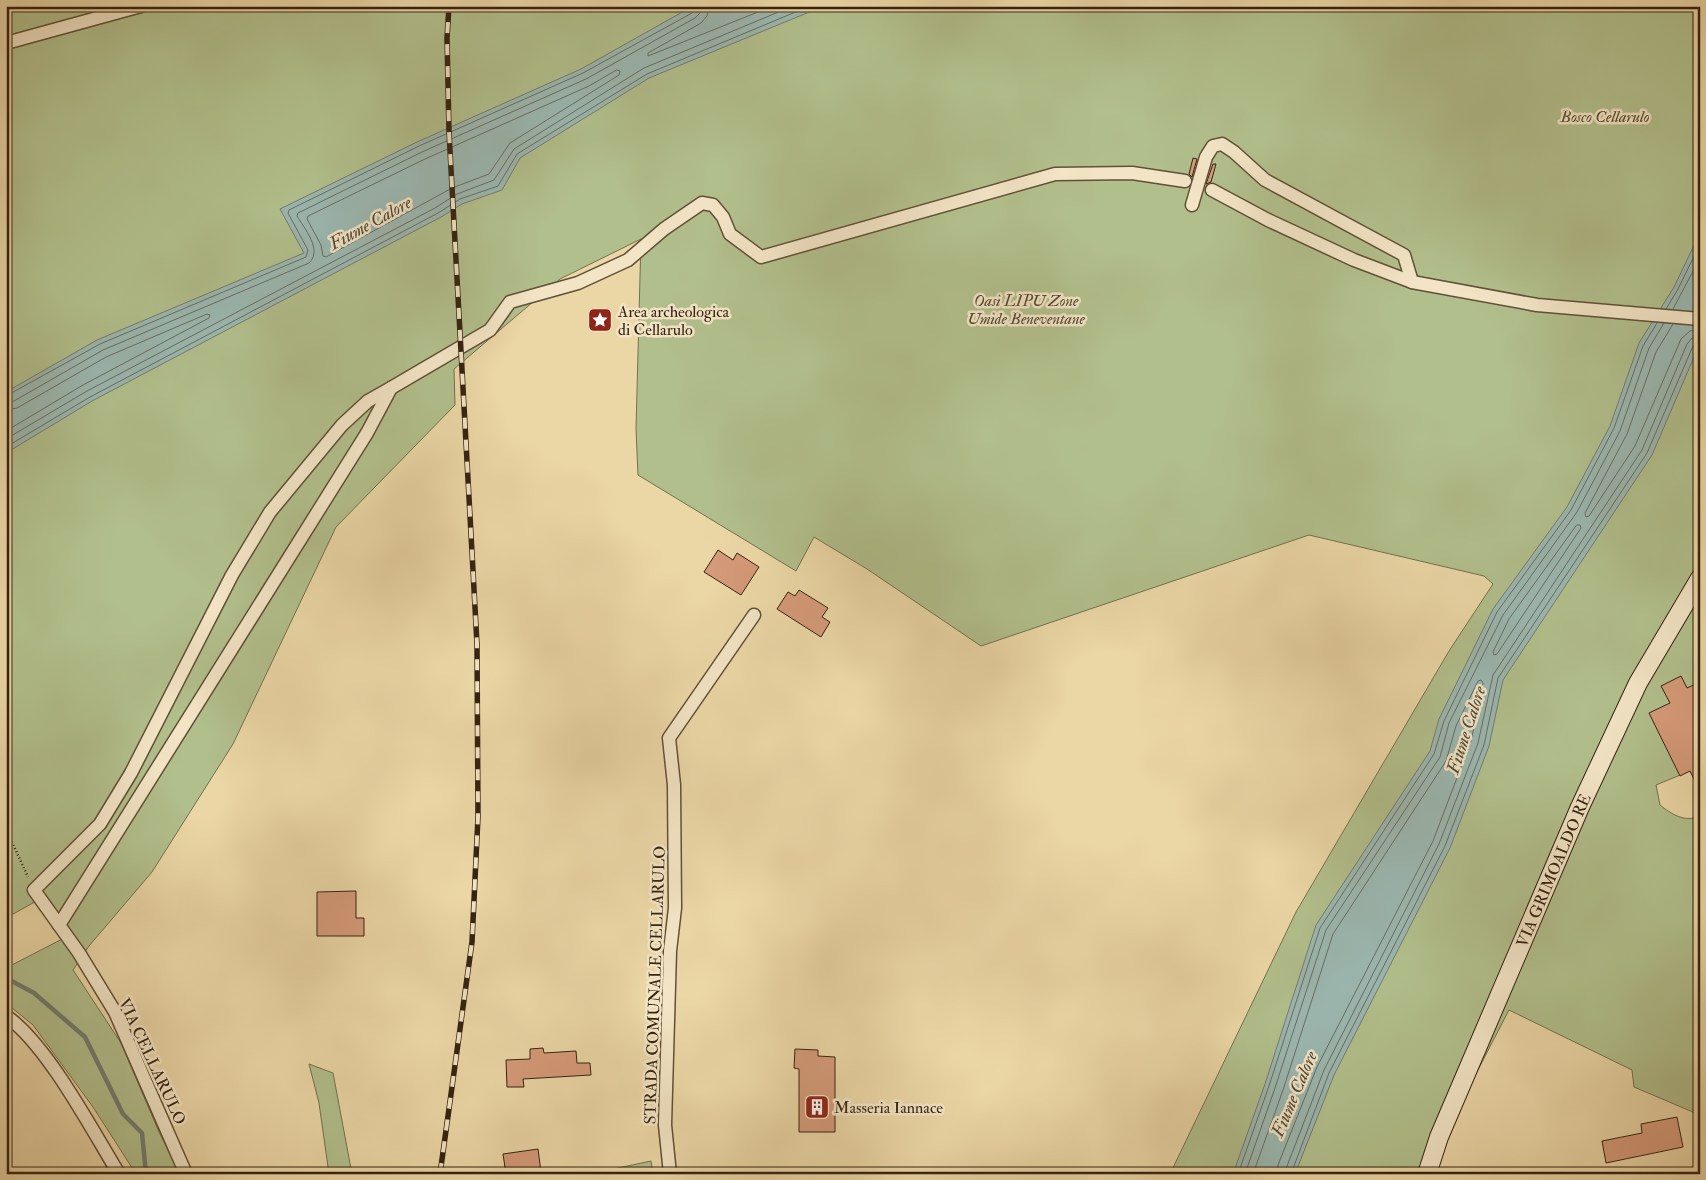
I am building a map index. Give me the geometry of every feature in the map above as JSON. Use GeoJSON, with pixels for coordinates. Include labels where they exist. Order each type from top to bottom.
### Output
{"type":"FeatureCollection","features":[{"type":"Feature","properties":{"kind":"main road","name":"VIA GRIMOALDO RE"},"geometry":{"type":"LineString","coordinates":[[1426,1174],[1439,1137],[1580,807],[1638,683],[1666,632],[1700,578]]}},
{"type":"Feature","properties":{"kind":"street"},"geometry":{"type":"LineString","coordinates":[[6,43],[141,6]]}},
{"type":"Feature","properties":{"kind":"street"},"geometry":{"type":"LineString","coordinates":[[1192,205],[1206,157],[1213,146],[1222,144],[1234,152],[1265,180],[1404,255],[1412,282]]}},
{"type":"Feature","properties":{"kind":"street"},"geometry":{"type":"LineString","coordinates":[[34,890],[100,824],[132,773],[232,575],[270,512],[342,425],[368,401],[490,330],[510,302],[578,283],[628,260],[664,229],[702,203],[713,205],[723,217],[730,234],[761,257],[1055,174],[1132,173],[1185,181]]}},
{"type":"Feature","properties":{"kind":"street"},"geometry":{"type":"LineString","coordinates":[[1212,190],[1268,220],[1354,260],[1412,282],[1537,305],[1700,319]]}},
{"type":"Feature","properties":{"kind":"street"},"geometry":{"type":"LineString","coordinates":[[59,925],[367,433],[391,388]]}},
{"type":"Feature","properties":{"kind":"street","name":"STRADA COMUNALE CELLARULO"},"geometry":{"type":"LineString","coordinates":[[670,1174],[665,1116],[670,951],[675,908],[674,785],[669,738],[754,615]]}},
{"type":"Feature","properties":{"kind":"street","name":"VIA CELLARULO"},"geometry":{"type":"LineString","coordinates":[[34,890],[80,953],[115,1012],[186,1174]]}},
{"type":"Feature","properties":{"kind":"street"},"geometry":{"type":"LineString","coordinates":[[6,1016],[14,1022],[48,1061],[119,1174]]}},
{"type":"Feature","properties":{"kind":"path"},"geometry":{"type":"LineString","coordinates":[[6,829],[34,890]]}},
{"type":"Feature","properties":{"kind":"green space","name":"Oasi LIPU Zone Umide Beneventane"},"geometry":{"type":"Polygon","coordinates":[[[6,6],[1700,6],[1700,791],[1690,771],[1656,785],[1660,805],[1664,808],[1684,818],[1700,816],[1700,1115],[1634,1087],[1632,1070],[1509,1010],[1424,1174],[1170,1174],[1296,912],[1449,651],[1493,584],[1484,576],[1309,535],[981,646],[867,569],[814,537],[796,571],[638,475],[636,429],[641,239],[560,279],[454,369],[455,405],[336,527],[233,744],[152,872],[89,946],[73,970],[121,1043],[159,1132],[180,1174],[136,1174],[93,1107],[33,1025],[6,1003],[6,968],[70,935],[40,899],[6,918],[6,6]]]}},
{"type":"Feature","properties":{"kind":"green space"},"geometry":{"type":"Polygon","coordinates":[[[309,1064],[333,1073],[352,1174],[329,1174],[319,1103],[309,1064]]]}},
{"type":"Feature","properties":{"kind":"green space"},"geometry":{"type":"Polygon","coordinates":[[[651,1161],[653,1174],[590,1174],[651,1161]]]}},
{"type":"Feature","properties":{"kind":"water","name":"Fiume Calore"},"geometry":{"type":"Polygon","coordinates":[[[693,6],[824,6],[649,78],[520,158],[502,190],[462,204],[441,217],[92,401],[6,453],[6,392],[97,340],[304,253],[280,209],[417,142],[581,69],[693,6]]]}},
{"type":"Feature","properties":{"kind":"water","name":"Fiume Calore"},"geometry":{"type":"Polygon","coordinates":[[[1700,233],[1700,343],[1652,455],[1503,680],[1489,746],[1450,848],[1334,1075],[1295,1174],[1233,1174],[1265,1084],[1316,925],[1430,751],[1439,719],[1493,609],[1567,507],[1610,426],[1639,343],[1674,287],[1700,233]]]}},
{"type":"Feature","properties":{"kind":"building"},"geometry":{"type":"Polygon","coordinates":[[[1193,158],[1197,159],[1192,177],[1189,174],[1193,158]]]}},
{"type":"Feature","properties":{"kind":"building"},"geometry":{"type":"Polygon","coordinates":[[[1213,164],[1216,164],[1211,182],[1206,184],[1213,164]]]}},
{"type":"Feature","properties":{"kind":"building"},"geometry":{"type":"Polygon","coordinates":[[[718,550],[733,560],[737,553],[759,567],[741,595],[704,572],[718,550]]]}},
{"type":"Feature","properties":{"kind":"building"},"geometry":{"type":"Polygon","coordinates":[[[799,590],[828,608],[822,617],[830,622],[821,637],[777,609],[788,592],[795,596],[799,590]]]}},
{"type":"Feature","properties":{"kind":"building"},"geometry":{"type":"Polygon","coordinates":[[[1681,676],[1687,688],[1700,682],[1700,791],[1690,771],[1680,776],[1649,713],[1670,703],[1661,686],[1681,676]]]}},
{"type":"Feature","properties":{"kind":"building"},"geometry":{"type":"Polygon","coordinates":[[[356,891],[356,918],[364,918],[364,936],[317,936],[317,892],[356,891]]]}},
{"type":"Feature","properties":{"kind":"building"},"geometry":{"type":"Polygon","coordinates":[[[543,1048],[544,1053],[576,1051],[577,1063],[590,1063],[591,1075],[523,1079],[524,1087],[507,1087],[506,1060],[530,1059],[530,1049],[543,1048]]]}},
{"type":"Feature","properties":{"kind":"building","name":"Masseria Iannace"},"geometry":{"type":"Polygon","coordinates":[[[795,1049],[818,1050],[818,1056],[835,1057],[835,1132],[799,1132],[799,1069],[794,1068],[795,1049]]]}},
{"type":"Feature","properties":{"kind":"building"},"geometry":{"type":"Polygon","coordinates":[[[1677,1117],[1683,1147],[1606,1163],[1602,1141],[1642,1133],[1641,1124],[1677,1117]]]}},
{"type":"Feature","properties":{"kind":"building"},"geometry":{"type":"Polygon","coordinates":[[[538,1149],[541,1172],[506,1174],[503,1154],[538,1149]]]}},
{"type":"Feature","properties":{"kind":"waterway"},"geometry":{"type":"LineString","coordinates":[[6,978],[34,993],[85,1037],[123,1114],[142,1133],[146,1174]]}},
{"type":"Feature","properties":{"kind":"railway"},"geometry":{"type":"LineString","coordinates":[[440,1174],[472,942],[478,817],[477,644],[449,132],[447,38],[449,6]]}},
{"type":"Feature","properties":{"kind":"place","name":"Area archeologica di Cellarulo"},"geometry":{"type":"Point","coordinates":[600,320]}},
{"type":"Feature","properties":{"kind":"place","name":"Masseria Iannace"},"geometry":{"type":"Point","coordinates":[817,1107]}},
{"type":"Feature","properties":{"kind":"park label","name":"Bosco Cellarulo"},"geometry":{"type":"Point","coordinates":[1605,116]}}]}
